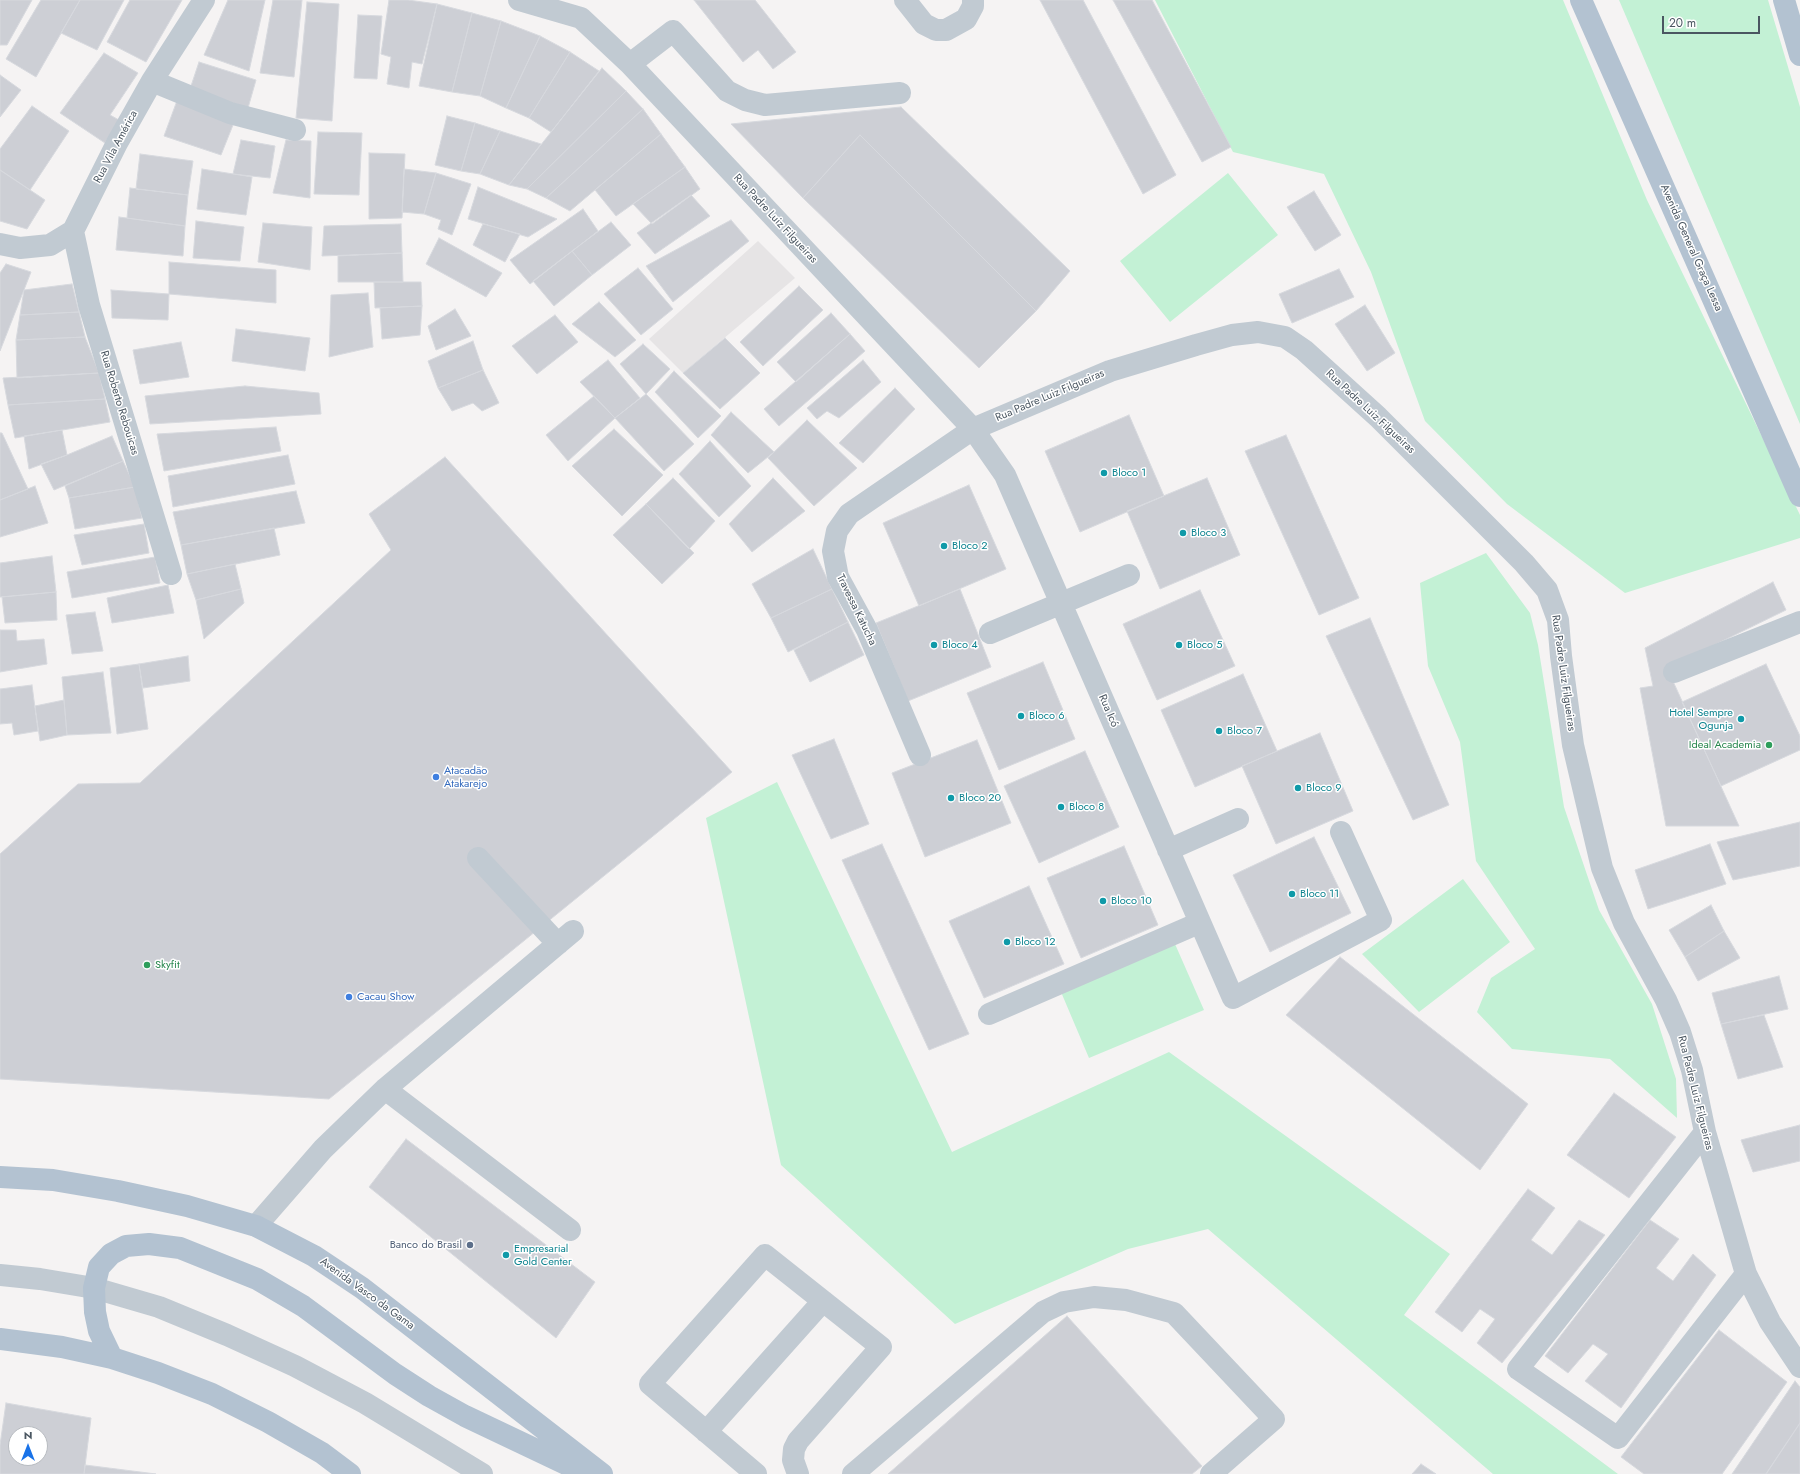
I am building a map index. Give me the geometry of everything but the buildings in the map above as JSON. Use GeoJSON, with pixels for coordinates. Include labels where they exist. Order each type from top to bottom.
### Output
{"type":"FeatureCollection","features":[{"type":"Feature","properties":{"kind":"main road","name":"Avenida General Graça Lessa"},"geometry":{"type":"LineString","coordinates":[[1581,0],[1800,496]]}},
{"type":"Feature","properties":{"kind":"main road"},"geometry":{"type":"LineString","coordinates":[[1784,0],[1800,55]]}},
{"type":"Feature","properties":{"kind":"main road","name":"Avenida Vasco da Gama"},"geometry":{"type":"LineString","coordinates":[[0,1177],[53,1180],[118,1191],[187,1206],[256,1226],[314,1256],[362,1288],[602,1474]]}},
{"type":"Feature","properties":{"kind":"main road"},"geometry":{"type":"LineString","coordinates":[[112,1358],[99,1331],[95,1312],[94,1288],[99,1267],[111,1254],[126,1246],[149,1244],[180,1248],[257,1279],[303,1306],[395,1374],[429,1396],[465,1416],[587,1474]]}},
{"type":"Feature","properties":{"kind":"main road"},"geometry":{"type":"LineString","coordinates":[[0,1339],[62,1346],[112,1358],[158,1373],[212,1394],[268,1422],[322,1453],[350,1474]]}},
{"type":"Feature","properties":{"kind":"street","name":"Rua Vila América"},"geometry":{"type":"LineString","coordinates":[[73,231],[152,81],[204,0]]}},
{"type":"Feature","properties":{"kind":"street","name":"Rua Padre Luiz Filgueiras"},"geometry":{"type":"LineString","coordinates":[[519,0],[581,18],[630,64],[973,429],[1110,371],[1232,335],[1258,332],[1284,336],[1304,350],[1378,417],[1508,546],[1547,590],[1558,620],[1561,656],[1573,745],[1602,868],[1624,923],[1666,1000],[1680,1032],[1692,1070],[1705,1132],[1746,1274],[1770,1322],[1800,1368]]}},
{"type":"Feature","properties":{"kind":"street"},"geometry":{"type":"LineString","coordinates":[[559,0],[581,18]]}},
{"type":"Feature","properties":{"kind":"street"},"geometry":{"type":"LineString","coordinates":[[904,0],[924,24],[936,30],[946,30],[966,19],[973,6],[973,0]]}},
{"type":"Feature","properties":{"kind":"street"},"geometry":{"type":"LineString","coordinates":[[630,64],[673,31],[727,91],[745,100],[765,105],[900,93]]}},
{"type":"Feature","properties":{"kind":"street"},"geometry":{"type":"LineString","coordinates":[[152,81],[230,112],[295,130]]}},
{"type":"Feature","properties":{"kind":"street"},"geometry":{"type":"LineString","coordinates":[[0,244],[20,248],[50,245],[73,231]]}},
{"type":"Feature","properties":{"kind":"street","name":"Rua Roberto Rebouicas"},"geometry":{"type":"LineString","coordinates":[[73,231],[89,305],[171,574]]}},
{"type":"Feature","properties":{"kind":"street","name":"Rua Icó"},"geometry":{"type":"LineString","coordinates":[[973,429],[1005,475],[1233,998],[1381,920],[1341,832]]}},
{"type":"Feature","properties":{"kind":"street","name":"Travessa Katucha"},"geometry":{"type":"LineString","coordinates":[[920,755],[867,630],[838,577],[833,551],[837,531],[849,514],[973,429]]}},
{"type":"Feature","properties":{"kind":"street"},"geometry":{"type":"LineString","coordinates":[[990,633],[1129,575]]}},
{"type":"Feature","properties":{"kind":"street"},"geometry":{"type":"LineString","coordinates":[[1674,672],[1800,622]]}},
{"type":"Feature","properties":{"kind":"street"},"geometry":{"type":"LineString","coordinates":[[1168,850],[1238,819]]}},
{"type":"Feature","properties":{"kind":"street"},"geometry":{"type":"LineString","coordinates":[[256,1226],[323,1149],[385,1089],[566,938],[478,858]]}},
{"type":"Feature","properties":{"kind":"street"},"geometry":{"type":"LineString","coordinates":[[989,1014],[1199,923]]}},
{"type":"Feature","properties":{"kind":"street"},"geometry":{"type":"LineString","coordinates":[[385,1089],[570,1230]]}},
{"type":"Feature","properties":{"kind":"street"},"geometry":{"type":"LineString","coordinates":[[1705,1132],[1518,1369],[1618,1438],[1746,1274]]}},
{"type":"Feature","properties":{"kind":"street"},"geometry":{"type":"LineString","coordinates":[[756,1474],[650,1384],[765,1255],[881,1346],[798,1441],[794,1449],[793,1460],[798,1474]]}},
{"type":"Feature","properties":{"kind":"street"},"geometry":{"type":"LineString","coordinates":[[0,1275],[40,1279],[94,1288],[159,1308],[226,1335],[295,1366],[365,1404],[482,1474]]}},
{"type":"Feature","properties":{"kind":"street"},"geometry":{"type":"LineString","coordinates":[[853,1474],[1043,1312],[1064,1302],[1094,1297],[1126,1300],[1174,1313],[1274,1419],[1211,1474]]}},
{"type":"Feature","properties":{"kind":"street"},"geometry":{"type":"LineString","coordinates":[[706,1432],[823,1301]]}},
{"type":"Feature","properties":{"kind":"shaded area"},"geometry":{"type":"Polygon","coordinates":[[[758,241],[795,278],[683,373],[649,339],[758,241]]]}},
{"type":"Feature","properties":{"kind":"green space"},"geometry":{"type":"Polygon","coordinates":[[[1155,0],[1563,0],[1647,200],[1800,515],[1800,538],[1625,593],[1507,504],[1425,421],[1371,272],[1324,174],[1233,152],[1155,0]]]}},
{"type":"Feature","properties":{"kind":"green space"},"geometry":{"type":"Polygon","coordinates":[[[1619,0],[1768,0],[1800,107],[1800,424],[1619,0]]]}},
{"type":"Feature","properties":{"kind":"green space"},"geometry":{"type":"Polygon","coordinates":[[[1228,173],[1278,235],[1170,322],[1120,261],[1228,173]]]}},
{"type":"Feature","properties":{"kind":"green space"},"geometry":{"type":"Polygon","coordinates":[[[1486,553],[1530,613],[1538,645],[1564,807],[1599,910],[1652,1004],[1676,1079],[1677,1118],[1610,1059],[1512,1049],[1477,1012],[1491,978],[1535,949],[1476,861],[1460,742],[1428,666],[1420,583],[1486,553]]]}},
{"type":"Feature","properties":{"kind":"green space"},"geometry":{"type":"Polygon","coordinates":[[[777,782],[952,1152],[1169,1052],[1450,1254],[1404,1315],[1618,1474],[1493,1474],[1208,1229],[1128,1249],[955,1324],[781,1165],[706,818],[777,782]]]}},
{"type":"Feature","properties":{"kind":"green space"},"geometry":{"type":"Polygon","coordinates":[[[1463,879],[1510,942],[1419,1012],[1362,954],[1463,879]]]}},
{"type":"Feature","properties":{"kind":"green space"},"geometry":{"type":"Polygon","coordinates":[[[1175,944],[1204,1010],[1089,1058],[1061,992],[1175,944]]]}},
{"type":"Feature","properties":{"kind":"place","name":"Bloco 1"},"geometry":{"type":"Point","coordinates":[1104,473]}},
{"type":"Feature","properties":{"kind":"place","name":"Bloco 3"},"geometry":{"type":"Point","coordinates":[1183,533]}},
{"type":"Feature","properties":{"kind":"place","name":"Bloco 2"},"geometry":{"type":"Point","coordinates":[944,546]}},
{"type":"Feature","properties":{"kind":"place","name":"Bloco 4"},"geometry":{"type":"Point","coordinates":[934,645]}},
{"type":"Feature","properties":{"kind":"place","name":"Bloco 5"},"geometry":{"type":"Point","coordinates":[1179,645]}},
{"type":"Feature","properties":{"kind":"place","name":"Bloco 6"},"geometry":{"type":"Point","coordinates":[1021,716]}},
{"type":"Feature","properties":{"kind":"place","name":"Hotel Sempre Ogunja"},"geometry":{"type":"Point","coordinates":[1741,719]}},
{"type":"Feature","properties":{"kind":"place","name":"Bloco 7"},"geometry":{"type":"Point","coordinates":[1219,731]}},
{"type":"Feature","properties":{"kind":"place","name":"Ideal Academia"},"geometry":{"type":"Point","coordinates":[1769,745]}},
{"type":"Feature","properties":{"kind":"place","name":"Atacadão Atakarejo"},"geometry":{"type":"Point","coordinates":[436,777]}},
{"type":"Feature","properties":{"kind":"place","name":"Bloco 9"},"geometry":{"type":"Point","coordinates":[1298,788]}},
{"type":"Feature","properties":{"kind":"place","name":"Bloco 20"},"geometry":{"type":"Point","coordinates":[951,798]}},
{"type":"Feature","properties":{"kind":"place","name":"Bloco 8"},"geometry":{"type":"Point","coordinates":[1061,807]}},
{"type":"Feature","properties":{"kind":"place","name":"Bloco 11"},"geometry":{"type":"Point","coordinates":[1292,894]}},
{"type":"Feature","properties":{"kind":"place","name":"Bloco 10"},"geometry":{"type":"Point","coordinates":[1103,901]}},
{"type":"Feature","properties":{"kind":"place","name":"Bloco 12"},"geometry":{"type":"Point","coordinates":[1007,942]}},
{"type":"Feature","properties":{"kind":"place","name":"Skyfit"},"geometry":{"type":"Point","coordinates":[147,965]}},
{"type":"Feature","properties":{"kind":"place","name":"Cacau Show"},"geometry":{"type":"Point","coordinates":[349,997]}},
{"type":"Feature","properties":{"kind":"place","name":"Banco do Brasil"},"geometry":{"type":"Point","coordinates":[470,1245]}},
{"type":"Feature","properties":{"kind":"place","name":"Empresarial Gold Center"},"geometry":{"type":"Point","coordinates":[506,1255]}}]}
